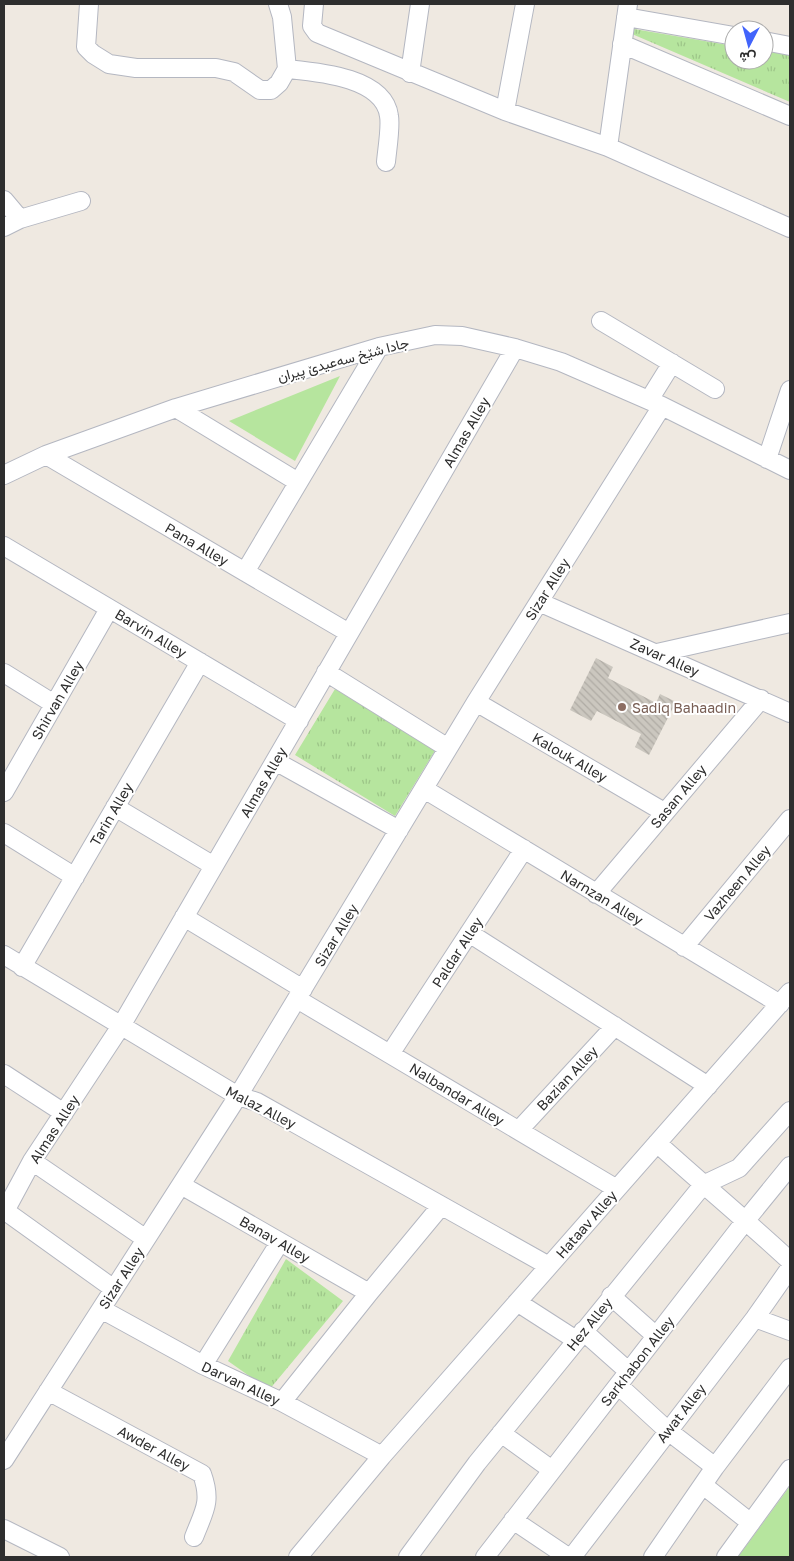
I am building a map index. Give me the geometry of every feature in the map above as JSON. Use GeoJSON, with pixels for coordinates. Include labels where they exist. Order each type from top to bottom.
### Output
{"type":"FeatureCollection","features":[{"type":"Feature","properties":{"kind":"street"},"geometry":{"type":"LineString","coordinates":[[89,4],[86,47],[109,64],[136,68],[216,68],[234,72],[260,90],[271,90],[280,83],[287,69],[282,17],[278,4]]}},
{"type":"Feature","properties":{"kind":"street"},"geometry":{"type":"LineString","coordinates":[[314,4],[312,26],[317,33],[505,111],[608,147],[790,228]]}},
{"type":"Feature","properties":{"kind":"street"},"geometry":{"type":"LineString","coordinates":[[410,72],[420,4]]}},
{"type":"Feature","properties":{"kind":"street"},"geometry":{"type":"LineString","coordinates":[[505,111],[525,4]]}},
{"type":"Feature","properties":{"kind":"street"},"geometry":{"type":"LineString","coordinates":[[608,147],[627,10],[724,34]]}},
{"type":"Feature","properties":{"kind":"street"},"geometry":{"type":"LineString","coordinates":[[774,43],[790,46]]}},
{"type":"Feature","properties":{"kind":"street"},"geometry":{"type":"LineString","coordinates":[[622,44],[790,116]]}},
{"type":"Feature","properties":{"kind":"street"},"geometry":{"type":"LineString","coordinates":[[287,69],[322,72],[357,82],[384,100],[389,116],[386,162]]}},
{"type":"Feature","properties":{"kind":"street"},"geometry":{"type":"LineString","coordinates":[[4,200],[20,219]]}},
{"type":"Feature","properties":{"kind":"street"},"geometry":{"type":"LineString","coordinates":[[4,227],[20,219],[82,200]]}},
{"type":"Feature","properties":{"kind":"street"},"geometry":{"type":"LineString","coordinates":[[601,320],[715,389]]}},
{"type":"Feature","properties":{"kind":"street","name":"جادا شێخ سەعیدێ پیران"},"geometry":{"type":"LineString","coordinates":[[4,475],[46,455],[176,408],[378,346],[435,335],[462,336],[515,348],[560,362],[655,403],[790,470]]}},
{"type":"Feature","properties":{"kind":"street"},"geometry":{"type":"LineString","coordinates":[[245,572],[378,346]]}},
{"type":"Feature","properties":{"kind":"street","name":"Almas Alley"},"geometry":{"type":"LineString","coordinates":[[4,1211],[32,1161],[121,1026],[515,348]]}},
{"type":"Feature","properties":{"kind":"street","name":"Sizar Alley"},"geometry":{"type":"LineString","coordinates":[[4,1460],[238,1096],[476,702],[539,602],[655,403],[672,363]]}},
{"type":"Feature","properties":{"kind":"street"},"geometry":{"type":"LineString","coordinates":[[767,459],[790,390]]}},
{"type":"Feature","properties":{"kind":"street"},"geometry":{"type":"LineString","coordinates":[[176,408],[298,482]]}},
{"type":"Feature","properties":{"kind":"street","name":"Pana Alley"},"geometry":{"type":"LineString","coordinates":[[46,455],[349,633]]}},
{"type":"Feature","properties":{"kind":"street","name":"Barvin Alley"},"geometry":{"type":"LineString","coordinates":[[4,546],[299,721]]}},
{"type":"Feature","properties":{"kind":"street","name":"Zavar Alley"},"geometry":{"type":"LineString","coordinates":[[539,602],[790,713]]}},
{"type":"Feature","properties":{"kind":"street","name":"Shirvan Alley"},"geometry":{"type":"LineString","coordinates":[[4,792],[109,609]]}},
{"type":"Feature","properties":{"kind":"street"},"geometry":{"type":"LineString","coordinates":[[657,653],[790,623]]}},
{"type":"Feature","properties":{"kind":"street","name":"Tarin Alley"},"geometry":{"type":"LineString","coordinates":[[22,967],[200,662]]}},
{"type":"Feature","properties":{"kind":"street"},"geometry":{"type":"LineString","coordinates":[[326,672],[448,748]]}},
{"type":"Feature","properties":{"kind":"street"},"geometry":{"type":"LineString","coordinates":[[4,673],[54,704]]}},
{"type":"Feature","properties":{"kind":"street","name":"Sasan Alley"},"geometry":{"type":"LineString","coordinates":[[596,894],[761,699]]}},
{"type":"Feature","properties":{"kind":"street","name":"Kalouk Alley"},"geometry":{"type":"LineString","coordinates":[[476,702],[664,812]]}},
{"type":"Feature","properties":{"kind":"street"},"geometry":{"type":"LineString","coordinates":[[275,761],[399,830]]}},
{"type":"Feature","properties":{"kind":"street","name":"Narnzan Alley"},"geometry":{"type":"LineString","coordinates":[[424,789],[684,947],[785,998]]}},
{"type":"Feature","properties":{"kind":"street"},"geometry":{"type":"LineString","coordinates":[[115,807],[214,866]]}},
{"type":"Feature","properties":{"kind":"street","name":"Vazheen Alley"},"geometry":{"type":"LineString","coordinates":[[684,947],[790,819]]}},
{"type":"Feature","properties":{"kind":"street"},"geometry":{"type":"LineString","coordinates":[[4,833],[75,877]]}},
{"type":"Feature","properties":{"kind":"street","name":"Paldar Alley"},"geometry":{"type":"LineString","coordinates":[[390,1054],[524,849]]}},
{"type":"Feature","properties":{"kind":"street","name":"Nalbandar Alley"},"geometry":{"type":"LineString","coordinates":[[184,917],[390,1054],[617,1189]]}},
{"type":"Feature","properties":{"kind":"street"},"geometry":{"type":"LineString","coordinates":[[469,933],[708,1086]]}},
{"type":"Feature","properties":{"kind":"street","name":"Malaz Alley"},"geometry":{"type":"LineString","coordinates":[[4,955],[238,1096],[257,1102],[549,1266]]}},
{"type":"Feature","properties":{"kind":"street","name":"Hataav Alley"},"geometry":{"type":"LineString","coordinates":[[298,1557],[382,1456],[785,998]]}},
{"type":"Feature","properties":{"kind":"street","name":"Bazian Alley"},"geometry":{"type":"LineString","coordinates":[[519,1130],[615,1026]]}},
{"type":"Feature","properties":{"kind":"street"},"geometry":{"type":"LineString","coordinates":[[4,1074],[64,1113]]}},
{"type":"Feature","properties":{"kind":"street","name":"Hez Alley"},"geometry":{"type":"LineString","coordinates":[[408,1557],[477,1463],[703,1185],[739,1168],[790,1111]]}},
{"type":"Feature","properties":{"kind":"street"},"geometry":{"type":"LineString","coordinates":[[658,1143],[790,1261]]}},
{"type":"Feature","properties":{"kind":"street"},"geometry":{"type":"LineString","coordinates":[[32,1161],[146,1239]]}},
{"type":"Feature","properties":{"kind":"street","name":"Sarkhabon Alley"},"geometry":{"type":"LineString","coordinates":[[485,1557],[790,1166]]}},
{"type":"Feature","properties":{"kind":"street","name":"Banav Alley"},"geometry":{"type":"LineString","coordinates":[[180,1185],[369,1293]]}},
{"type":"Feature","properties":{"kind":"street"},"geometry":{"type":"LineString","coordinates":[[282,1402],[441,1206]]}},
{"type":"Feature","properties":{"kind":"street"},"geometry":{"type":"LineString","coordinates":[[4,1211],[114,1289]]}},
{"type":"Feature","properties":{"kind":"street"},"geometry":{"type":"LineString","coordinates":[[203,1365],[280,1242]]}},
{"type":"Feature","properties":{"kind":"street","name":"Awat Alley"},"geometry":{"type":"LineString","coordinates":[[572,1557],[667,1430],[755,1318],[790,1268]]}},
{"type":"Feature","properties":{"kind":"street"},"geometry":{"type":"LineString","coordinates":[[611,1296],[656,1336]]}},
{"type":"Feature","properties":{"kind":"street"},"geometry":{"type":"LineString","coordinates":[[517,1302],[580,1335],[623,1378],[667,1430],[715,1467]]}},
{"type":"Feature","properties":{"kind":"street","name":"Darvan Alley"},"geometry":{"type":"LineString","coordinates":[[101,1309],[203,1365],[282,1402],[382,1456]]}},
{"type":"Feature","properties":{"kind":"street"},"geometry":{"type":"LineString","coordinates":[[755,1318],[790,1331]]}},
{"type":"Feature","properties":{"kind":"street"},"geometry":{"type":"LineString","coordinates":[[653,1557],[715,1467],[790,1368]]}},
{"type":"Feature","properties":{"kind":"street","name":"Awder Alley"},"geometry":{"type":"LineString","coordinates":[[48,1391],[202,1474],[207,1489],[207,1502],[194,1537]]}},
{"type":"Feature","properties":{"kind":"street"},"geometry":{"type":"LineString","coordinates":[[501,1433],[552,1470]]}},
{"type":"Feature","properties":{"kind":"street"},"geometry":{"type":"LineString","coordinates":[[726,1557],[790,1469]]}},
{"type":"Feature","properties":{"kind":"street"},"geometry":{"type":"LineString","coordinates":[[703,1485],[751,1523]]}},
{"type":"Feature","properties":{"kind":"street"},"geometry":{"type":"LineString","coordinates":[[513,1520],[568,1557]]}},
{"type":"Feature","properties":{"kind":"street"},"geometry":{"type":"LineString","coordinates":[[4,1529],[60,1557]]}},
{"type":"Feature","properties":{"kind":"green space"},"geometry":{"type":"Polygon","coordinates":[[[634,29],[724,44],[724,70],[774,70],[774,53],[790,55],[790,102],[632,34],[634,29]]]}},
{"type":"Feature","properties":{"kind":"green space"},"geometry":{"type":"Polygon","coordinates":[[[340,376],[295,461],[229,421],[340,376]]]}},
{"type":"Feature","properties":{"kind":"green space"},"geometry":{"type":"Polygon","coordinates":[[[335,689],[436,749],[395,816],[295,755],[335,689]]]}},
{"type":"Feature","properties":{"kind":"green space"},"geometry":{"type":"Polygon","coordinates":[[[286,1259],[343,1301],[269,1390],[228,1361],[286,1259]]]}},
{"type":"Feature","properties":{"kind":"green space"},"geometry":{"type":"Polygon","coordinates":[[[790,1486],[790,1557],[738,1557],[790,1486]]]}},
{"type":"Feature","properties":{"kind":"building","name":"Sadiq Bahaadin"},"geometry":{"type":"Polygon","coordinates":[[[596,658],[613,667],[608,678],[656,703],[660,694],[676,702],[649,755],[635,747],[641,734],[597,711],[591,721],[570,710],[596,658]]]}},
{"type":"Feature","properties":{"kind":"place","name":"Sadiq Bahaadin"},"geometry":{"type":"Point","coordinates":[622,707]}}]}
